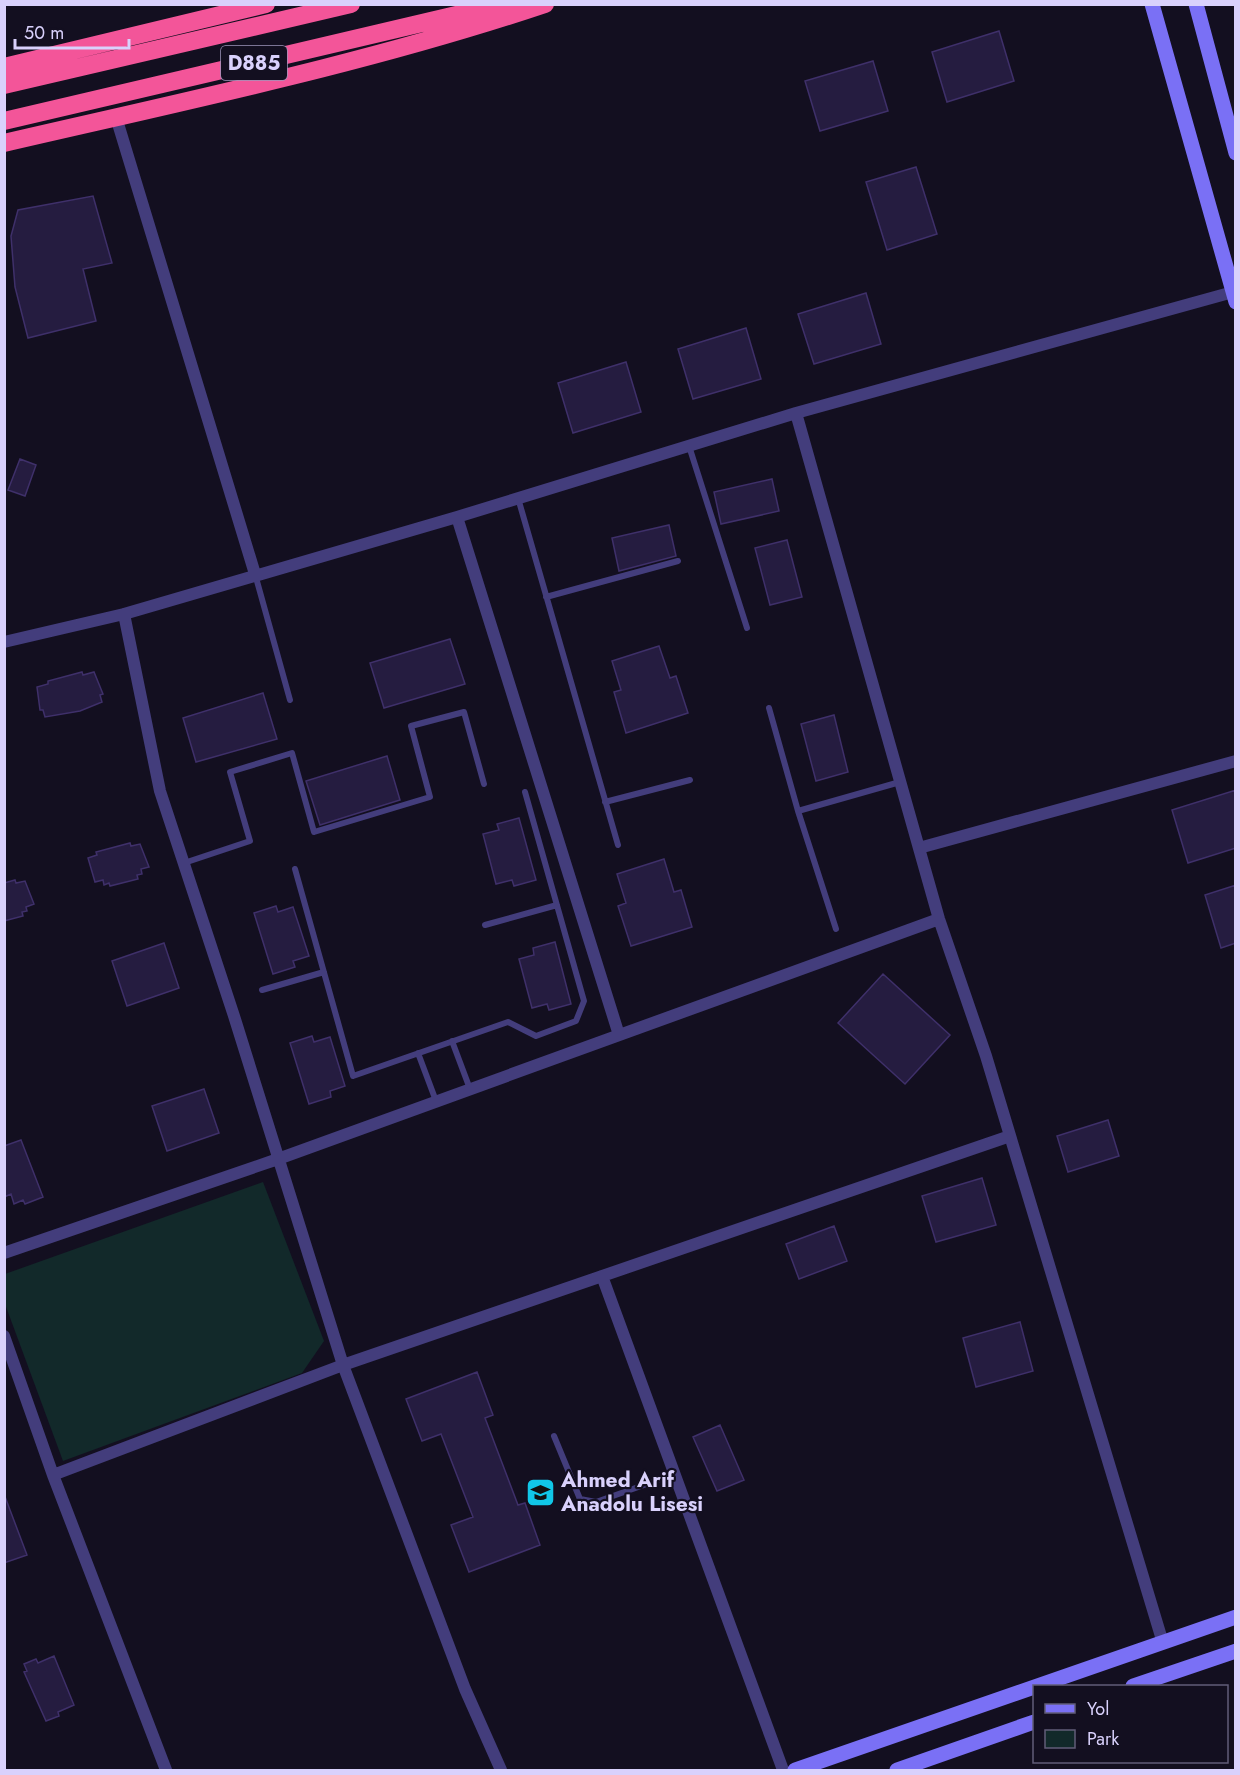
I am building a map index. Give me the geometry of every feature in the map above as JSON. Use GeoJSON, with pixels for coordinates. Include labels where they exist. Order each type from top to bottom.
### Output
{"type":"FeatureCollection","features":[{"type":"Feature","properties":{"kind":"highway"},"geometry":{"type":"LineString","coordinates":[[4,67],[266,4]]}},
{"type":"Feature","properties":{"kind":"highway","name":"D885"},"geometry":{"type":"LineString","coordinates":[[4,85],[351,4]]}},
{"type":"Feature","properties":{"kind":"highway","name":"D885"},"geometry":{"type":"LineString","coordinates":[[4,121],[503,4]]}},
{"type":"Feature","properties":{"kind":"highway"},"geometry":{"type":"LineString","coordinates":[[5,143],[362,57],[489,23],[546,4]]}},
{"type":"Feature","properties":{"kind":"main road"},"geometry":{"type":"LineString","coordinates":[[1152,4],[1234,297]]}},
{"type":"Feature","properties":{"kind":"main road"},"geometry":{"type":"LineString","coordinates":[[1196,4],[1236,153]]}},
{"type":"Feature","properties":{"kind":"main road"},"geometry":{"type":"LineString","coordinates":[[1041,1685],[1236,1617]]}},
{"type":"Feature","properties":{"kind":"main road"},"geometry":{"type":"LineString","coordinates":[[1136,1685],[1236,1650]]}},
{"type":"Feature","properties":{"kind":"main road"},"geometry":{"type":"LineString","coordinates":[[795,1770],[1033,1688]]}},
{"type":"Feature","properties":{"kind":"main road"},"geometry":{"type":"LineString","coordinates":[[897,1770],[1033,1723]]}},
{"type":"Feature","properties":{"kind":"street"},"geometry":{"type":"LineString","coordinates":[[116,117],[255,574]]}},
{"type":"Feature","properties":{"kind":"street"},"geometry":{"type":"LineString","coordinates":[[4,642],[124,614],[457,517],[796,413],[1234,297]]}},
{"type":"Feature","properties":{"kind":"street"},"geometry":{"type":"LineString","coordinates":[[796,413],[939,919],[1010,1137],[1163,1643]]}},
{"type":"Feature","properties":{"kind":"street"},"geometry":{"type":"LineString","coordinates":[[457,517],[619,1035]]}},
{"type":"Feature","properties":{"kind":"street"},"geometry":{"type":"LineString","coordinates":[[124,614],[160,791],[343,1365],[465,1689],[501,1770]]}},
{"type":"Feature","properties":{"kind":"street"},"geometry":{"type":"LineString","coordinates":[[919,848],[1236,761]]}},
{"type":"Feature","properties":{"kind":"street"},"geometry":{"type":"LineString","coordinates":[[4,1253],[278,1159],[939,919]]}},
{"type":"Feature","properties":{"kind":"street"},"geometry":{"type":"LineString","coordinates":[[54,1475],[343,1365],[1010,1137]]}},
{"type":"Feature","properties":{"kind":"street"},"geometry":{"type":"LineString","coordinates":[[602,1276],[783,1770]]}},
{"type":"Feature","properties":{"kind":"street"},"geometry":{"type":"LineString","coordinates":[[4,1336],[166,1770]]}},
{"type":"Feature","properties":{"kind":"lane"},"geometry":{"type":"LineString","coordinates":[[689,446],[747,628]]}},
{"type":"Feature","properties":{"kind":"lane"},"geometry":{"type":"LineString","coordinates":[[518,498],[618,845]]}},
{"type":"Feature","properties":{"kind":"lane"},"geometry":{"type":"LineString","coordinates":[[546,597],[678,561]]}},
{"type":"Feature","properties":{"kind":"lane"},"geometry":{"type":"LineString","coordinates":[[255,574],[290,700]]}},
{"type":"Feature","properties":{"kind":"lane"},"geometry":{"type":"LineString","coordinates":[[768,708],[836,929]]}},
{"type":"Feature","properties":{"kind":"lane"},"geometry":{"type":"LineString","coordinates":[[184,863],[250,841],[230,772],[292,753],[314,832],[430,797],[411,726],[464,712],[484,784]]}},
{"type":"Feature","properties":{"kind":"lane"},"geometry":{"type":"LineString","coordinates":[[605,802],[690,780]]}},
{"type":"Feature","properties":{"kind":"lane"},"geometry":{"type":"LineString","coordinates":[[798,811],[900,782]]}},
{"type":"Feature","properties":{"kind":"lane"},"geometry":{"type":"LineString","coordinates":[[295,869],[353,1076],[508,1022],[536,1036],[576,1021],[584,1001],[525,792]]}},
{"type":"Feature","properties":{"kind":"lane"},"geometry":{"type":"LineString","coordinates":[[485,925],[557,905]]}},
{"type":"Feature","properties":{"kind":"lane"},"geometry":{"type":"LineString","coordinates":[[262,990],[324,972]]}},
{"type":"Feature","properties":{"kind":"lane"},"geometry":{"type":"LineString","coordinates":[[452,1041],[470,1089]]}},
{"type":"Feature","properties":{"kind":"lane"},"geometry":{"type":"LineString","coordinates":[[418,1053],[436,1101]]}},
{"type":"Feature","properties":{"kind":"lane"},"geometry":{"type":"LineString","coordinates":[[554,1436],[580,1499],[596,1502],[676,1474]]}},
{"type":"Feature","properties":{"kind":"green space"},"geometry":{"type":"Polygon","coordinates":[[[263,1182],[324,1341],[302,1373],[63,1461],[5,1304],[5,1274],[263,1182]]]}},
{"type":"Feature","properties":{"kind":"building"},"geometry":{"type":"Polygon","coordinates":[[[999,31],[1014,81],[947,102],[932,52],[999,31]]]}},
{"type":"Feature","properties":{"kind":"building"},"geometry":{"type":"Polygon","coordinates":[[[873,61],[888,111],[820,131],[805,81],[873,61]]]}},
{"type":"Feature","properties":{"kind":"building"},"geometry":{"type":"Polygon","coordinates":[[[916,167],[937,234],[887,250],[866,182],[916,167]]]}},
{"type":"Feature","properties":{"kind":"building"},"geometry":{"type":"Polygon","coordinates":[[[93,196],[112,263],[83,269],[96,321],[28,338],[15,287],[11,236],[18,210],[93,196]]]}},
{"type":"Feature","properties":{"kind":"building"},"geometry":{"type":"Polygon","coordinates":[[[866,293],[881,344],[814,364],[798,314],[866,293]]]}},
{"type":"Feature","properties":{"kind":"building"},"geometry":{"type":"Polygon","coordinates":[[[746,328],[761,379],[693,399],[678,349],[746,328]]]}},
{"type":"Feature","properties":{"kind":"building"},"geometry":{"type":"Polygon","coordinates":[[[626,362],[641,412],[573,433],[558,383],[626,362]]]}},
{"type":"Feature","properties":{"kind":"building"},"geometry":{"type":"Polygon","coordinates":[[[20,459],[36,465],[25,496],[8,490],[20,459]]]}},
{"type":"Feature","properties":{"kind":"building"},"geometry":{"type":"Polygon","coordinates":[[[772,479],[779,511],[721,524],[714,492],[772,479]]]}},
{"type":"Feature","properties":{"kind":"building"},"geometry":{"type":"Polygon","coordinates":[[[669,525],[676,556],[619,571],[612,538],[669,525]]]}},
{"type":"Feature","properties":{"kind":"building"},"geometry":{"type":"Polygon","coordinates":[[[787,540],[802,597],[770,605],[755,548],[787,540]]]}},
{"type":"Feature","properties":{"kind":"building"},"geometry":{"type":"Polygon","coordinates":[[[450,639],[465,684],[384,708],[370,663],[450,639]]]}},
{"type":"Feature","properties":{"kind":"building"},"geometry":{"type":"Polygon","coordinates":[[[659,646],[670,678],[676,676],[688,713],[626,733],[614,692],[621,690],[612,661],[659,646]]]}},
{"type":"Feature","properties":{"kind":"building"},"geometry":{"type":"Polygon","coordinates":[[[82,672],[83,675],[94,672],[103,694],[100,695],[102,702],[80,711],[45,717],[43,710],[40,710],[37,687],[48,684],[48,681],[82,672]]]}},
{"type":"Feature","properties":{"kind":"building"},"geometry":{"type":"Polygon","coordinates":[[[263,693],[277,739],[196,762],[183,718],[263,693]]]}},
{"type":"Feature","properties":{"kind":"building"},"geometry":{"type":"Polygon","coordinates":[[[834,715],[848,772],[816,781],[801,724],[834,715]]]}},
{"type":"Feature","properties":{"kind":"building"},"geometry":{"type":"Polygon","coordinates":[[[387,756],[400,800],[320,825],[306,781],[387,756]]]}},
{"type":"Feature","properties":{"kind":"building"},"geometry":{"type":"Polygon","coordinates":[[[1236,790],[1236,848],[1188,863],[1172,810],[1236,790]]]}},
{"type":"Feature","properties":{"kind":"building"},"geometry":{"type":"Polygon","coordinates":[[[519,818],[536,880],[514,886],[512,880],[496,884],[483,834],[499,830],[497,824],[519,818]]]}},
{"type":"Feature","properties":{"kind":"building"},"geometry":{"type":"Polygon","coordinates":[[[130,843],[131,846],[140,844],[149,867],[141,869],[142,874],[137,875],[138,879],[110,886],[109,883],[104,885],[103,880],[95,882],[88,858],[97,855],[96,852],[130,843]]]}},
{"type":"Feature","properties":{"kind":"building"},"geometry":{"type":"Polygon","coordinates":[[[664,859],[674,892],[681,890],[692,927],[631,946],[618,906],[626,903],[617,874],[664,859]]]}},
{"type":"Feature","properties":{"kind":"building"},"geometry":{"type":"Polygon","coordinates":[[[15,880],[16,883],[25,881],[34,904],[26,907],[27,911],[22,912],[23,916],[4,921],[4,883],[15,880]]]}},
{"type":"Feature","properties":{"kind":"building"},"geometry":{"type":"Polygon","coordinates":[[[1236,885],[1236,943],[1221,948],[1205,895],[1236,885]]]}},
{"type":"Feature","properties":{"kind":"building"},"geometry":{"type":"Polygon","coordinates":[[[276,906],[278,912],[293,907],[309,956],[293,961],[295,967],[273,974],[254,913],[276,906]]]}},
{"type":"Feature","properties":{"kind":"building"},"geometry":{"type":"Polygon","coordinates":[[[555,942],[571,1004],[549,1010],[547,1004],[532,1008],[519,959],[534,955],[533,948],[555,942]]]}},
{"type":"Feature","properties":{"kind":"building"},"geometry":{"type":"Polygon","coordinates":[[[164,943],[179,988],[127,1006],[112,961],[164,943]]]}},
{"type":"Feature","properties":{"kind":"building"},"geometry":{"type":"Polygon","coordinates":[[[883,974],[950,1035],[905,1084],[838,1023],[883,974]]]}},
{"type":"Feature","properties":{"kind":"building"},"geometry":{"type":"Polygon","coordinates":[[[312,1036],[314,1042],[330,1037],[345,1086],[330,1091],[331,1097],[309,1104],[290,1043],[312,1036]]]}},
{"type":"Feature","properties":{"kind":"building"},"geometry":{"type":"Polygon","coordinates":[[[204,1089],[219,1133],[167,1151],[152,1106],[204,1089]]]}},
{"type":"Feature","properties":{"kind":"building"},"geometry":{"type":"Polygon","coordinates":[[[1108,1120],[1119,1156],[1068,1172],[1057,1136],[1108,1120]]]}},
{"type":"Feature","properties":{"kind":"building"},"geometry":{"type":"Polygon","coordinates":[[[21,1140],[43,1197],[25,1204],[23,1200],[14,1204],[11,1194],[4,1197],[4,1146],[21,1140]]]}},
{"type":"Feature","properties":{"kind":"building"},"geometry":{"type":"Polygon","coordinates":[[[982,1178],[996,1225],[936,1242],[922,1196],[982,1178]]]}},
{"type":"Feature","properties":{"kind":"building"},"geometry":{"type":"Polygon","coordinates":[[[834,1226],[847,1261],[799,1279],[786,1244],[834,1226]]]}},
{"type":"Feature","properties":{"kind":"building"},"geometry":{"type":"Polygon","coordinates":[[[1020,1322],[1033,1371],[976,1387],[963,1338],[1020,1322]]]}},
{"type":"Feature","properties":{"kind":"building"},"geometry":{"type":"Polygon","coordinates":[[[477,1372],[493,1415],[485,1418],[518,1505],[525,1503],[540,1545],[469,1572],[451,1525],[473,1517],[441,1434],[422,1441],[406,1399],[477,1372]]]}},
{"type":"Feature","properties":{"kind":"building"},"geometry":{"type":"Polygon","coordinates":[[[720,1425],[744,1480],[717,1491],[693,1437],[720,1425]]]}},
{"type":"Feature","properties":{"kind":"building"},"geometry":{"type":"Polygon","coordinates":[[[4,1494],[27,1555],[4,1563],[4,1494]]]}},
{"type":"Feature","properties":{"kind":"building"},"geometry":{"type":"Polygon","coordinates":[[[54,1656],[74,1705],[58,1712],[59,1716],[46,1721],[24,1672],[27,1671],[24,1664],[36,1659],[38,1663],[54,1656]]]}},
{"type":"Feature","properties":{"kind":"place","name":"Ahmed Arif Anadolu Lisesi"},"geometry":{"type":"Point","coordinates":[540,1492]}}]}
